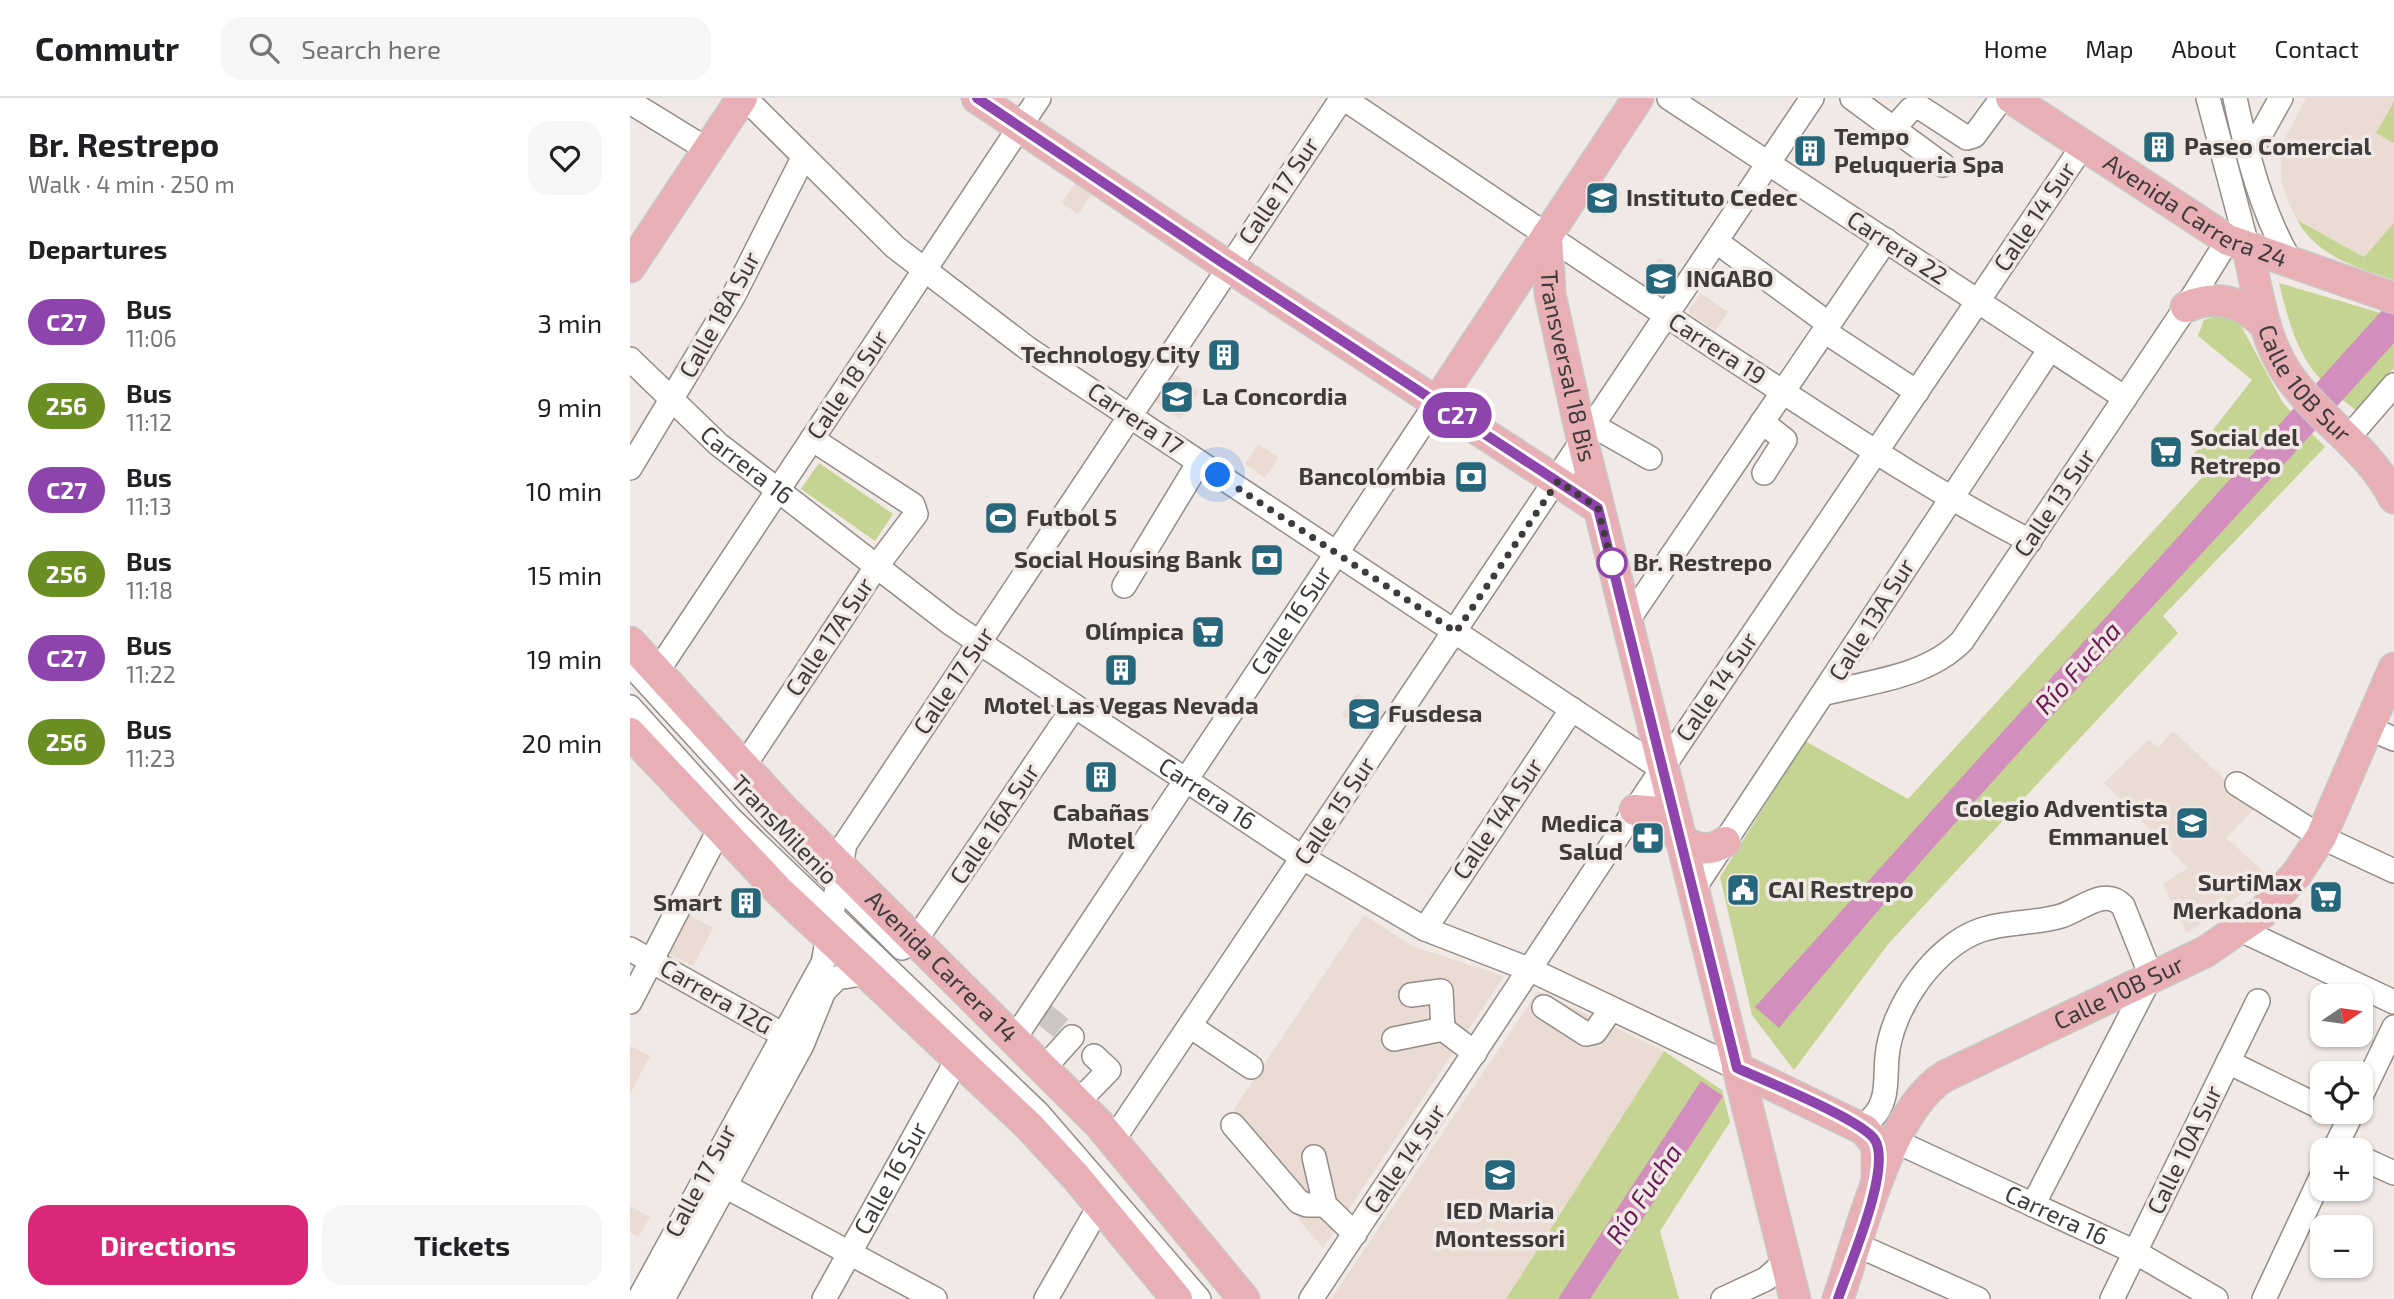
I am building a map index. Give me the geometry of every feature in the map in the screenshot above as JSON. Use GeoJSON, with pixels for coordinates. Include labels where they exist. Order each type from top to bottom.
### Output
{"type":"FeatureCollection","features":[{"type":"Feature","properties":{"kind":"main road"},"geometry":{"type":"LineString","coordinates":[[630,267],[743,98]]}},
{"type":"Feature","properties":{"kind":"main road"},"geometry":{"type":"LineString","coordinates":[[977,98],[1229,267],[1598,508]]}},
{"type":"Feature","properties":{"kind":"main road","name":"Calle 16 Sur"},"geometry":{"type":"LineString","coordinates":[[1437,402],[1638,98]]}},
{"type":"Feature","properties":{"kind":"main road","name":"Avenida Carrera 24"},"geometry":{"type":"LineString","coordinates":[[2011,98],[2082,147],[2238,244],[2381,293]]}},
{"type":"Feature","properties":{"kind":"main road","name":"Transversal 18 Bis"},"geometry":{"type":"LineString","coordinates":[[1547,235],[1550,294],[1588,434],[1598,508],[1795,1299]]}},
{"type":"Feature","properties":{"kind":"main road","name":"Calle 10B Sur"},"geometry":{"type":"LineString","coordinates":[[2238,244],[2279,361],[2301,391],[2339,429],[2382,454],[2394,498]]}},
{"type":"Feature","properties":{"kind":"main road"},"geometry":{"type":"LineString","coordinates":[[2186,307],[2210,300],[2222,300],[2239,304],[2265,325]]}},
{"type":"Feature","properties":{"kind":"main road","name":"Avenida Carrera 14"},"geometry":{"type":"LineString","coordinates":[[630,642],[644,668],[744,766],[838,875],[915,941],[1078,1102],[1113,1140],[1244,1299]]}},
{"type":"Feature","properties":{"kind":"main road","name":"Calle 10B Sur"},"geometry":{"type":"LineString","coordinates":[[1838,1299],[1894,1140],[1905,1116],[1924,1091],[1952,1072],[2205,952],[2241,930],[2282,892],[2321,837],[2382,734],[2394,668]]}},
{"type":"Feature","properties":{"kind":"main road"},"geometry":{"type":"LineString","coordinates":[[630,733],[719,830],[830,927],[867,973],[1037,1134],[1100,1205],[1177,1299]]}},
{"type":"Feature","properties":{"kind":"main road"},"geometry":{"type":"LineString","coordinates":[[1636,810],[1654,811],[1701,849],[1712,849],[1724,842]]}},
{"type":"Feature","properties":{"kind":"main road","name":"Carrera 16"},"geometry":{"type":"LineString","coordinates":[[1737,1068],[1861,1119],[1877,1146],[1874,1195]]}},
{"type":"Feature","properties":{"kind":"main road"},"geometry":{"type":"LineString","coordinates":[[1861,1119],[1904,1105],[1924,1091]]}},
{"type":"Feature","properties":{"kind":"street","name":"Carrera 17"},"geometry":{"type":"LineString","coordinates":[[743,98],[924,272],[1027,348],[1662,769]]}},
{"type":"Feature","properties":{"kind":"street","name":"Calle 18 Sur"},"geometry":{"type":"LineString","coordinates":[[644,668],[778,491],[1039,98]]}},
{"type":"Feature","properties":{"kind":"street","name":"Carrera 19"},"geometry":{"type":"LineString","coordinates":[[1342,98],[1667,317],[1948,499],[2030,541]]}},
{"type":"Feature","properties":{"kind":"street","name":"Calle 17 Sur"},"geometry":{"type":"LineString","coordinates":[[648,1294],[724,1186],[792,1040],[823,963],[845,844],[1342,98]]}},
{"type":"Feature","properties":{"kind":"street","name":"Carrera 22"},"geometry":{"type":"LineString","coordinates":[[1670,98],[2125,398]]}},
{"type":"Feature","properties":{"kind":"street","name":"Calle 15 Sur"},"geometry":{"type":"LineString","coordinates":[[1113,1140],[1558,481],[1812,98]]}},
{"type":"Feature","properties":{"kind":"street"},"geometry":{"type":"LineString","coordinates":[[1852,98],[1944,165]]}},
{"type":"Feature","properties":{"kind":"street"},"geometry":{"type":"LineString","coordinates":[[1894,128],[1911,109],[1921,108],[1967,138],[1974,136],[2002,98]]}},
{"type":"Feature","properties":{"kind":"street"},"geometry":{"type":"LineString","coordinates":[[2208,98],[2238,244]]}},
{"type":"Feature","properties":{"kind":"street"},"geometry":{"type":"LineString","coordinates":[[2235,98],[2249,155],[2277,235],[2292,264]]}},
{"type":"Feature","properties":{"kind":"street"},"geometry":{"type":"LineString","coordinates":[[2249,155],[2281,98]]}},
{"type":"Feature","properties":{"kind":"street"},"geometry":{"type":"LineString","coordinates":[[630,102],[708,150]]}},
{"type":"Feature","properties":{"kind":"street","name":"Calle 14 Sur"},"geometry":{"type":"LineString","coordinates":[[1311,1299],[1662,769],[2082,147]]}},
{"type":"Feature","properties":{"kind":"street","name":"Calle 18A Sur"},"geometry":{"type":"LineString","coordinates":[[630,468],[734,295],[803,158]]}},
{"type":"Feature","properties":{"kind":"street"},"geometry":{"type":"LineString","coordinates":[[1626,622],[1886,240]]}},
{"type":"Feature","properties":{"kind":"street"},"geometry":{"type":"LineString","coordinates":[[1717,242],[1826,328],[1917,392]]}},
{"type":"Feature","properties":{"kind":"street","name":"Calle 13 Sur"},"geometry":{"type":"LineString","coordinates":[[1825,693],[1914,671],[1955,649],[2186,307],[2238,244]]}},
{"type":"Feature","properties":{"kind":"street","name":"Calle 13A Sur"},"geometry":{"type":"LineString","coordinates":[[1693,890],[1825,693],[1948,499],[2050,349]]}},
{"type":"Feature","properties":{"kind":"street","name":"Carrera 16"},"geometry":{"type":"LineString","coordinates":[[630,359],[718,444],[876,567],[979,643],[1303,858],[1425,929],[1531,970],[1737,1068]]}},
{"type":"Feature","properties":{"kind":"street"},"geometry":{"type":"LineString","coordinates":[[2339,429],[2394,385]]}},
{"type":"Feature","properties":{"kind":"street","name":"Calle 16 Sur"},"geometry":{"type":"LineString","coordinates":[[1014,1039],[1064,1030],[1185,782],[1437,402]]}},
{"type":"Feature","properties":{"kind":"street"},"geometry":{"type":"LineString","coordinates":[[1762,422],[1785,440],[1764,473]]}},
{"type":"Feature","properties":{"kind":"street"},"geometry":{"type":"LineString","coordinates":[[1588,434],[1650,458]]}},
{"type":"Feature","properties":{"kind":"street","name":"Calle 17A Sur"},"geometry":{"type":"LineString","coordinates":[[744,766],[876,567],[916,514],[913,505],[812,439]]}},
{"type":"Feature","properties":{"kind":"street"},"geometry":{"type":"LineString","coordinates":[[1124,586],[1199,463]]}},
{"type":"Feature","properties":{"kind":"street","name":"TransMilenio"},"geometry":{"type":"LineString","coordinates":[[644,668],[770,817],[838,875],[1063,1101],[1112,1156],[1227,1299]]}},
{"type":"Feature","properties":{"kind":"street","name":"TransMilenio"},"geometry":{"type":"LineString","coordinates":[[630,707],[830,927],[1038,1113],[1199,1299]]}},
{"type":"Feature","properties":{"kind":"street","name":"Calle 16A Sur"},"geometry":{"type":"LineString","coordinates":[[915,941],[1074,707]]}},
{"type":"Feature","properties":{"kind":"street","name":"Calle 14A Sur"},"geometry":{"type":"LineString","coordinates":[[1425,929],[1572,709]]}},
{"type":"Feature","properties":{"kind":"street"},"geometry":{"type":"LineString","coordinates":[[2237,784],[2321,837],[2394,871]]}},
{"type":"Feature","properties":{"kind":"street"},"geometry":{"type":"LineString","coordinates":[[630,1002],[719,830]]}},
{"type":"Feature","properties":{"kind":"street"},"geometry":{"type":"LineString","coordinates":[[1861,1119],[1883,1102],[1893,1029],[1906,998],[1920,978],[1955,944],[1981,930],[2057,918],[2102,898],[2113,898],[2123,906],[2151,976],[2033,1205]]}},
{"type":"Feature","properties":{"kind":"street"},"geometry":{"type":"LineString","coordinates":[[2241,930],[2394,1002]]}},
{"type":"Feature","properties":{"kind":"street","name":"Carrera 12G"},"geometry":{"type":"LineString","coordinates":[[630,949],[792,1040]]}},
{"type":"Feature","properties":{"kind":"street","name":"Calle 17 Sur"},"geometry":{"type":"LineString","coordinates":[[648,1294],[792,1040],[830,983],[845,975],[867,973]]}},
{"type":"Feature","properties":{"kind":"street"},"geometry":{"type":"LineString","coordinates":[[1411,995],[1441,991],[1443,1029]]}},
{"type":"Feature","properties":{"kind":"street","name":"Calle 10A Sur"},"geometry":{"type":"LineString","coordinates":[[2112,1299],[2258,1001]]}},
{"type":"Feature","properties":{"kind":"street"},"geometry":{"type":"LineString","coordinates":[[1544,1007],[1586,1034],[1595,1032],[1611,1009]]}},
{"type":"Feature","properties":{"kind":"street"},"geometry":{"type":"LineString","coordinates":[[1190,1026],[1251,1067]]}},
{"type":"Feature","properties":{"kind":"street"},"geometry":{"type":"LineString","coordinates":[[2373,1071],[2394,1027]]}},
{"type":"Feature","properties":{"kind":"street"},"geometry":{"type":"LineString","coordinates":[[1394,1039],[1443,1029],[1475,1053]]}},
{"type":"Feature","properties":{"kind":"street"},"geometry":{"type":"LineString","coordinates":[[1044,1068],[1064,1030],[1108,1070],[1078,1102]]}},
{"type":"Feature","properties":{"kind":"street","name":"Calle 16 Sur"},"geometry":{"type":"LineString","coordinates":[[824,1299],[958,1058]]}},
{"type":"Feature","properties":{"kind":"street"},"geometry":{"type":"LineString","coordinates":[[2228,1062],[2310,1102]]}},
{"type":"Feature","properties":{"kind":"street"},"geometry":{"type":"LineString","coordinates":[[1885,1078],[1899,1091],[1924,1091]]}},
{"type":"Feature","properties":{"kind":"street"},"geometry":{"type":"LineString","coordinates":[[1233,1125],[1299,1202],[1325,1205]]}},
{"type":"Feature","properties":{"kind":"street","name":"Carrera 16"},"geometry":{"type":"LineString","coordinates":[[1894,1140],[2135,1252],[2216,1299]]}},
{"type":"Feature","properties":{"kind":"street"},"geometry":{"type":"LineString","coordinates":[[1314,1157],[1325,1205],[1355,1234]]}},
{"type":"Feature","properties":{"kind":"street"},"geometry":{"type":"LineString","coordinates":[[2373,1163],[2394,1173]]}},
{"type":"Feature","properties":{"kind":"street"},"geometry":{"type":"LineString","coordinates":[[724,1186],[935,1299]]}},
{"type":"Feature","properties":{"kind":"street"},"geometry":{"type":"LineString","coordinates":[[2268,1298],[2311,1201]]}},
{"type":"Feature","properties":{"kind":"street"},"geometry":{"type":"LineString","coordinates":[[1046,1299],[1100,1205]]}},
{"type":"Feature","properties":{"kind":"street"},"geometry":{"type":"LineString","coordinates":[[1857,1245],[1978,1299]]}},
{"type":"Feature","properties":{"kind":"street"},"geometry":{"type":"LineString","coordinates":[[1723,1299],[1753,1293],[1786,1261]]}},
{"type":"Feature","properties":{"kind":"shaded area"},"geometry":{"type":"Polygon","coordinates":[[[2306,98],[2394,98],[2394,223],[2364,257],[2297,220],[2289,204],[2281,180],[2281,146],[2306,98]]]}},
{"type":"Feature","properties":{"kind":"shaded area","name":"Instituto Cedec"},"geometry":{"type":"Polygon","coordinates":[[[1600,178],[1622,193],[1605,217],[1583,202],[1600,178]]]}},
{"type":"Feature","properties":{"kind":"shaded area"},"geometry":{"type":"Polygon","coordinates":[[[1077,180],[1093,192],[1078,214],[1062,203],[1077,180]]]}},
{"type":"Feature","properties":{"kind":"shaded area","name":"INGABO"},"geometry":{"type":"Polygon","coordinates":[[[1659,258],[1681,273],[1662,301],[1640,285],[1659,258]]]}},
{"type":"Feature","properties":{"kind":"shaded area"},"geometry":{"type":"Polygon","coordinates":[[[1700,293],[1728,312],[1715,331],[1688,312],[1700,293]]]}},
{"type":"Feature","properties":{"kind":"shaded area","name":"La Concordia"},"geometry":{"type":"Polygon","coordinates":[[[1174,374],[1199,391],[1180,419],[1155,402],[1174,374]]]}},
{"type":"Feature","properties":{"kind":"shaded area"},"geometry":{"type":"Polygon","coordinates":[[[1258,444],[1279,458],[1265,478],[1245,464],[1258,444]]]}},
{"type":"Feature","properties":{"kind":"shaded area","name":"Fusdesa"},"geometry":{"type":"Polygon","coordinates":[[[1357,693],[1386,713],[1371,735],[1342,715],[1357,693]]]}},
{"type":"Feature","properties":{"kind":"shaded area","name":"Colegio Adventista Emmanuel"},"geometry":{"type":"Polygon","coordinates":[[[2173,731],[2255,808],[2226,838],[2268,875],[2187,933],[2163,884],[2188,868],[2104,783],[2149,739],[2158,748],[2173,731]]]}},
{"type":"Feature","properties":{"kind":"shaded area"},"geometry":{"type":"Polygon","coordinates":[[[689,915],[713,928],[693,966],[668,953],[689,915]]]}},
{"type":"Feature","properties":{"kind":"shaded area"},"geometry":{"type":"Polygon","coordinates":[[[1364,915],[1412,946],[1504,976],[1323,1248],[1222,1127],[1364,915]]]}},
{"type":"Feature","properties":{"kind":"shaded area","name":"IED Maria Montessori"},"geometry":{"type":"Polygon","coordinates":[[[1538,991],[1664,1051],[1506,1299],[1331,1299],[1538,991]]]}},
{"type":"Feature","properties":{"kind":"shaded area"},"geometry":{"type":"Polygon","coordinates":[[[630,1046],[650,1056],[631,1092],[630,1092],[630,1046]]]}},
{"type":"Feature","properties":{"kind":"shaded area"},"geometry":{"type":"Polygon","coordinates":[[[630,1206],[650,1217],[638,1237],[630,1232],[630,1206]]]}},
{"type":"Feature","properties":{"kind":"green space"},"geometry":{"type":"Polygon","coordinates":[[[2394,102],[2394,143],[2376,133],[2394,102]]]}},
{"type":"Feature","properties":{"kind":"green space"},"geometry":{"type":"Polygon","coordinates":[[[2297,220],[2364,257],[2394,223],[2394,280],[2352,265],[2327,252],[2306,233],[2297,220]]]}},
{"type":"Feature","properties":{"kind":"green space"},"geometry":{"type":"Polygon","coordinates":[[[2279,283],[2394,317],[2394,368],[2357,411],[2324,383],[2304,356],[2290,324],[2279,283]]]}},
{"type":"Feature","properties":{"kind":"green space"},"geometry":{"type":"Polygon","coordinates":[[[2221,314],[2240,324],[2283,403],[2325,447],[2163,616],[2178,633],[1889,943],[1794,1070],[1752,1015],[1720,877],[1805,741],[1908,799],[2206,473],[2190,459],[2252,380],[2198,336],[2204,320],[2221,314]]]}},
{"type":"Feature","properties":{"kind":"green space"},"geometry":{"type":"Polygon","coordinates":[[[819,463],[893,514],[875,541],[801,489],[819,463]]]}},
{"type":"Feature","properties":{"kind":"green space"},"geometry":{"type":"Polygon","coordinates":[[[1664,1051],[1722,1090],[1730,1122],[1660,1231],[1679,1299],[1506,1299],[1664,1051]]]}},
{"type":"Feature","properties":{"kind":"water","name":"Río Fucha"},"geometry":{"type":"Polygon","coordinates":[[[2394,297],[2394,343],[2005,767],[1779,1028],[1755,1007],[2394,297]]]}},
{"type":"Feature","properties":{"kind":"water","name":"Río Fucha"},"geometry":{"type":"Polygon","coordinates":[[[1701,1081],[1723,1096],[1590,1299],[1558,1299],[1701,1081]]]}},
{"type":"Feature","properties":{"kind":"tunnel"},"geometry":{"type":"LineString","coordinates":[[1044,1014],[1061,1028]]}},
{"type":"Feature","properties":{"kind":"bus line","name":"C27"},"geometry":{"type":"LineString","coordinates":[[977,98],[1217,259],[1598,508],[1737,1068],[1851,1121],[1872,1136],[1877,1146],[1878,1165],[1874,1195],[1838,1299]]}},
{"type":"Feature","properties":{"kind":"place","name":"Paseo Comercial"},"geometry":{"type":"Point","coordinates":[2159,147]}},
{"type":"Feature","properties":{"kind":"place","name":"Tempo Peluqueria Spa"},"geometry":{"type":"Point","coordinates":[1810,151]}},
{"type":"Feature","properties":{"kind":"place","name":"Instituto Cedec"},"geometry":{"type":"Point","coordinates":[1602,198]}},
{"type":"Feature","properties":{"kind":"place","name":"INGABO"},"geometry":{"type":"Point","coordinates":[1661,279]}},
{"type":"Feature","properties":{"kind":"place","name":"Technology City"},"geometry":{"type":"Point","coordinates":[1224,355]}},
{"type":"Feature","properties":{"kind":"place","name":"La Concordia"},"geometry":{"type":"Point","coordinates":[1177,397]}},
{"type":"Feature","properties":{"kind":"place","name":"Social del Retrepo"},"geometry":{"type":"Point","coordinates":[2166,452]}},
{"type":"Feature","properties":{"kind":"place","name":"Bancolombia"},"geometry":{"type":"Point","coordinates":[1471,477]}},
{"type":"Feature","properties":{"kind":"place","name":"Futbol 5"},"geometry":{"type":"Point","coordinates":[1001,518]}},
{"type":"Feature","properties":{"kind":"place","name":"Social Housing Bank"},"geometry":{"type":"Point","coordinates":[1267,560]}},
{"type":"Feature","properties":{"kind":"place","name":"Br. Restrepo"},"geometry":{"type":"Point","coordinates":[1612,563]}},
{"type":"Feature","properties":{"kind":"place","name":"Olímpica"},"geometry":{"type":"Point","coordinates":[1208,632]}},
{"type":"Feature","properties":{"kind":"place","name":"Motel Las Vegas Nevada"},"geometry":{"type":"Point","coordinates":[1121,670]}},
{"type":"Feature","properties":{"kind":"place","name":"Fusdesa"},"geometry":{"type":"Point","coordinates":[1364,714]}},
{"type":"Feature","properties":{"kind":"place","name":"Cabañas Motel"},"geometry":{"type":"Point","coordinates":[1101,777]}},
{"type":"Feature","properties":{"kind":"place","name":"Colegio Adventista Emmanuel"},"geometry":{"type":"Point","coordinates":[2192,823]}},
{"type":"Feature","properties":{"kind":"place","name":"Medica Salud"},"geometry":{"type":"Point","coordinates":[1648,838]}},
{"type":"Feature","properties":{"kind":"place","name":"CAI Restrepo"},"geometry":{"type":"Point","coordinates":[1743,890]}},
{"type":"Feature","properties":{"kind":"place","name":"SurtiMax Merkadona"},"geometry":{"type":"Point","coordinates":[2326,897]}},
{"type":"Feature","properties":{"kind":"place","name":"Smart"},"geometry":{"type":"Point","coordinates":[746,903]}},
{"type":"Feature","properties":{"kind":"place","name":"IED Maria Montessori"},"geometry":{"type":"Point","coordinates":[1500,1175]}},
{"type":"Feature","properties":{"kind":"route"},"geometry":{"type":"LineString","coordinates":[[1218,475],[1456,632],[1558,481],[1598,508],[1614,573],[1612,563]]}}]}
